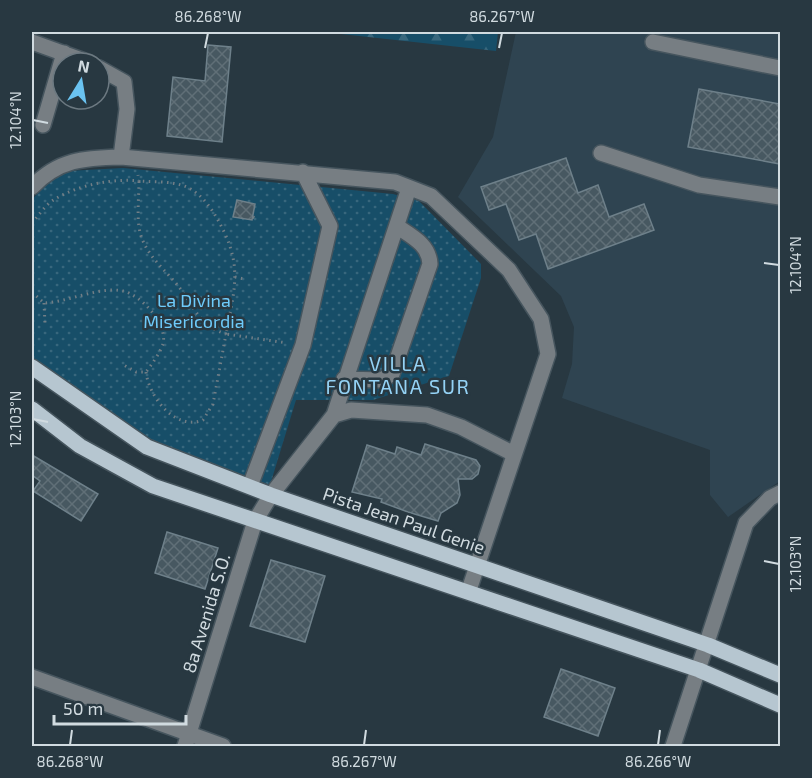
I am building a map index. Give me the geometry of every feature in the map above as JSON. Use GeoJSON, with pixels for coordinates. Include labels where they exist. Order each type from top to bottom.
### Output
{"type":"FeatureCollection","features":[{"type":"Feature","properties":{"kind":"main road","name":"Pista Jean Paul Genie"},"geometry":{"type":"LineString","coordinates":[[32,367],[147,447],[271,495],[708,645],[780,675]]}},
{"type":"Feature","properties":{"kind":"main road"},"geometry":{"type":"LineString","coordinates":[[32,410],[80,446],[153,486],[469,590],[699,670],[780,705]]}},
{"type":"Feature","properties":{"kind":"street"},"geometry":{"type":"LineString","coordinates":[[32,42],[61,51]]}},
{"type":"Feature","properties":{"kind":"street"},"geometry":{"type":"LineString","coordinates":[[653,42],[780,68]]}},
{"type":"Feature","properties":{"kind":"street"},"geometry":{"type":"LineString","coordinates":[[111,75],[124,82],[127,109],[121,157]]}},
{"type":"Feature","properties":{"kind":"street"},"geometry":{"type":"LineString","coordinates":[[43,125],[51,97]]}},
{"type":"Feature","properties":{"kind":"street"},"geometry":{"type":"LineString","coordinates":[[601,153],[699,185],[780,197]]}},
{"type":"Feature","properties":{"kind":"street"},"geometry":{"type":"LineString","coordinates":[[32,187],[46,173],[65,163],[90,158],[121,157],[395,182],[431,196],[509,270],[541,319],[548,354],[469,590]]}},
{"type":"Feature","properties":{"kind":"street"},"geometry":{"type":"LineString","coordinates":[[250,486],[303,345],[330,226],[303,172]]}},
{"type":"Feature","properties":{"kind":"street"},"geometry":{"type":"LineString","coordinates":[[334,415],[344,378],[398,227],[409,188]]}},
{"type":"Feature","properties":{"kind":"street"},"geometry":{"type":"LineString","coordinates":[[344,378],[381,380],[392,374],[430,264],[428,251],[420,242],[398,227]]}},
{"type":"Feature","properties":{"kind":"street"},"geometry":{"type":"LineString","coordinates":[[334,415],[351,410],[427,415],[461,427],[514,454]]}},
{"type":"Feature","properties":{"kind":"street","name":"8a Avenida S.O."},"geometry":{"type":"LineString","coordinates":[[187,741],[255,521],[271,495],[334,415]]}},
{"type":"Feature","properties":{"kind":"street"},"geometry":{"type":"LineString","coordinates":[[673,747],[746,523],[770,498],[780,493]]}},
{"type":"Feature","properties":{"kind":"street"},"geometry":{"type":"LineString","coordinates":[[32,676],[187,741],[223,747]]}},
{"type":"Feature","properties":{"kind":"path"},"geometry":{"type":"LineString","coordinates":[[138,174],[139,229],[155,264],[182,291],[201,320],[210,328],[226,334],[303,345]]}},
{"type":"Feature","properties":{"kind":"path"},"geometry":{"type":"LineString","coordinates":[[32,223],[54,200],[66,194],[125,179],[179,184],[206,200],[233,250],[236,277],[213,404],[203,420],[189,422],[182,420],[163,408],[152,389],[146,372],[163,341],[154,312],[143,303],[123,291],[93,293],[44,303]]}},
{"type":"Feature","properties":{"kind":"path"},"geometry":{"type":"LineString","coordinates":[[253,218],[258,219]]}},
{"type":"Feature","properties":{"kind":"path"},"geometry":{"type":"LineString","coordinates":[[236,277],[244,279]]}},
{"type":"Feature","properties":{"kind":"path"},"geometry":{"type":"LineString","coordinates":[[32,292],[44,303],[45,324]]}},
{"type":"Feature","properties":{"kind":"path"},"geometry":{"type":"LineString","coordinates":[[122,363],[136,372],[146,372]]}},
{"type":"Feature","properties":{"kind":"shaded area"},"geometry":{"type":"Polygon","coordinates":[[[516,32],[780,32],[780,481],[728,517],[710,495],[710,450],[562,398],[572,364],[574,327],[561,296],[458,197],[493,137],[516,32]]]}},
{"type":"Feature","properties":{"kind":"green space"},"geometry":{"type":"Polygon","coordinates":[[[341,32],[498,32],[496,51],[341,34],[341,32]]]}},
{"type":"Feature","properties":{"kind":"green space","name":"La Divina Misericordia"},"geometry":{"type":"Polygon","coordinates":[[[123,168],[393,194],[419,201],[481,264],[481,278],[449,376],[373,400],[296,400],[270,485],[150,442],[32,362],[32,200],[48,180],[67,171],[123,168]]]}},
{"type":"Feature","properties":{"kind":"building"},"geometry":{"type":"Polygon","coordinates":[[[208,45],[231,47],[222,142],[167,136],[173,77],[205,81],[208,45]]]}},
{"type":"Feature","properties":{"kind":"building"},"geometry":{"type":"Polygon","coordinates":[[[699,89],[780,104],[780,164],[688,147],[699,89]]]}},
{"type":"Feature","properties":{"kind":"building"},"geometry":{"type":"Polygon","coordinates":[[[566,158],[578,193],[598,185],[609,217],[644,204],[654,230],[548,269],[536,234],[519,240],[506,204],[489,210],[481,187],[566,158]]]}},
{"type":"Feature","properties":{"kind":"building"},"geometry":{"type":"Polygon","coordinates":[[[237,200],[255,204],[252,220],[233,217],[237,200]]]}},
{"type":"Feature","properties":{"kind":"building"},"geometry":{"type":"Polygon","coordinates":[[[425,444],[476,460],[480,466],[478,474],[472,479],[458,479],[460,495],[457,503],[441,513],[438,521],[381,502],[382,499],[352,492],[367,445],[395,454],[397,447],[421,455],[425,444]]]}},
{"type":"Feature","properties":{"kind":"building"},"geometry":{"type":"Polygon","coordinates":[[[32,455],[98,494],[81,521],[33,491],[40,481],[32,475],[32,455]]]}},
{"type":"Feature","properties":{"kind":"building"},"geometry":{"type":"Polygon","coordinates":[[[167,532],[218,548],[205,589],[155,573],[167,532]]]}},
{"type":"Feature","properties":{"kind":"building"},"geometry":{"type":"Polygon","coordinates":[[[271,560],[325,576],[305,642],[250,626],[271,560]]]}},
{"type":"Feature","properties":{"kind":"building"},"geometry":{"type":"Polygon","coordinates":[[[561,669],[615,688],[598,736],[544,717],[561,669]]]}},
{"type":"Feature","properties":{"kind":"district","name":"VILLA FONTANA SUR"},"geometry":{"type":"Point","coordinates":[398,374]}}]}
